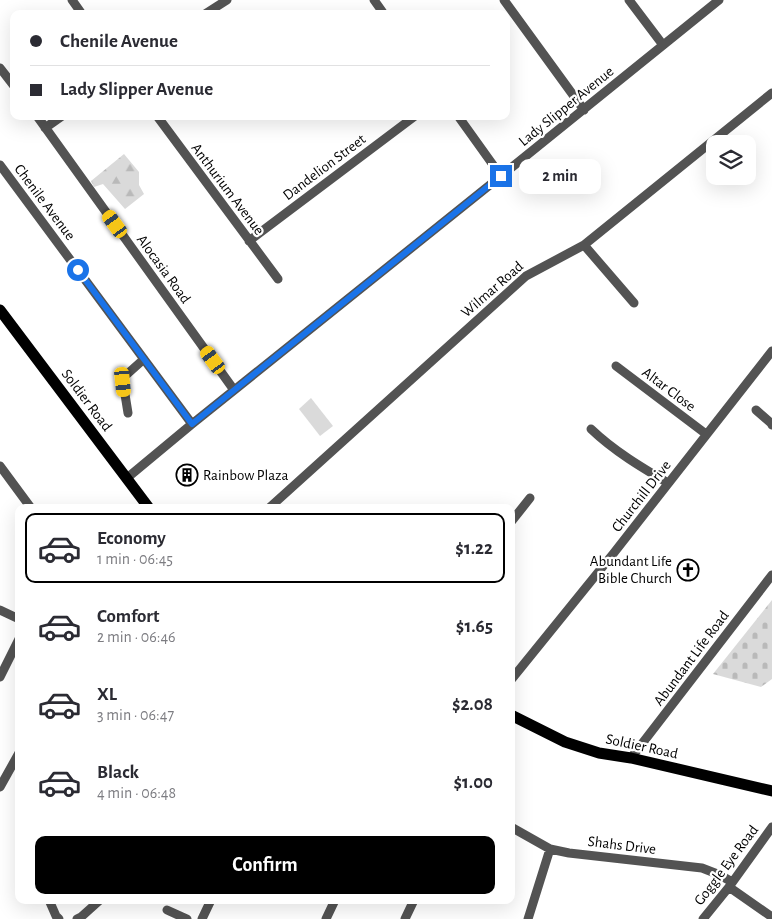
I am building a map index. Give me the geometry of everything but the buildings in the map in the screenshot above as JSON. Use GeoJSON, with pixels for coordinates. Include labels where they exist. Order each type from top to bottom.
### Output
{"type":"FeatureCollection","features":[{"type":"Feature","properties":{"kind":"main road","name":"Soldier Road"},"geometry":{"type":"LineString","coordinates":[[0,310],[146,504]]}},
{"type":"Feature","properties":{"kind":"main road","name":"Soldier Road"},"geometry":{"type":"LineString","coordinates":[[515,717],[565,742],[599,753],[631,758],[772,791]]}},
{"type":"Feature","properties":{"kind":"street"},"geometry":{"type":"LineString","coordinates":[[220,10],[227,0]]}},
{"type":"Feature","properties":{"kind":"street"},"geometry":{"type":"LineString","coordinates":[[504,0],[584,110]]}},
{"type":"Feature","properties":{"kind":"street"},"geometry":{"type":"LineString","coordinates":[[629,0],[663,45]]}},
{"type":"Feature","properties":{"kind":"street","name":"Lady Slipper Avenue"},"geometry":{"type":"LineString","coordinates":[[127,478],[719,0]]}},
{"type":"Feature","properties":{"kind":"street"},"geometry":{"type":"LineString","coordinates":[[0,68],[10,81]]}},
{"type":"Feature","properties":{"kind":"street","name":"Wilmar Road"},"geometry":{"type":"LineString","coordinates":[[272,504],[526,276],[584,244],[772,93]]}},
{"type":"Feature","properties":{"kind":"street","name":"Alocasia Road"},"geometry":{"type":"LineString","coordinates":[[40,120],[234,390]]}},
{"type":"Feature","properties":{"kind":"street"},"geometry":{"type":"LineString","coordinates":[[45,128],[56,120]]}},
{"type":"Feature","properties":{"kind":"street","name":"Anthurium Avenue"},"geometry":{"type":"LineString","coordinates":[[160,120],[278,279]]}},
{"type":"Feature","properties":{"kind":"street","name":"Dandelion Street"},"geometry":{"type":"LineString","coordinates":[[250,241],[410,120]]}},
{"type":"Feature","properties":{"kind":"street"},"geometry":{"type":"LineString","coordinates":[[461,120],[501,176]]}},
{"type":"Feature","properties":{"kind":"street","name":"Chenile Avenue"},"geometry":{"type":"LineString","coordinates":[[0,165],[192,424]]}},
{"type":"Feature","properties":{"kind":"street"},"geometry":{"type":"LineString","coordinates":[[584,244],[634,303]]}},
{"type":"Feature","properties":{"kind":"street","name":"Churchill Drive"},"geometry":{"type":"LineString","coordinates":[[515,675],[613,554],[772,351]]}},
{"type":"Feature","properties":{"kind":"street"},"geometry":{"type":"LineString","coordinates":[[128,414],[123,382],[125,376],[144,359]]}},
{"type":"Feature","properties":{"kind":"street","name":"Altar Close"},"geometry":{"type":"LineString","coordinates":[[616,366],[706,434]]}},
{"type":"Feature","properties":{"kind":"street"},"geometry":{"type":"LineString","coordinates":[[756,410],[772,425]]}},
{"type":"Feature","properties":{"kind":"street"},"geometry":{"type":"LineString","coordinates":[[591,429],[625,457],[668,483]]}},
{"type":"Feature","properties":{"kind":"street"},"geometry":{"type":"LineString","coordinates":[[0,466],[28,504]]}},
{"type":"Feature","properties":{"kind":"street"},"geometry":{"type":"LineString","coordinates":[[515,517],[530,498]]}},
{"type":"Feature","properties":{"kind":"street","name":"Abundant Life Road"},"geometry":{"type":"LineString","coordinates":[[631,758],[772,575]]}},
{"type":"Feature","properties":{"kind":"street"},"geometry":{"type":"LineString","coordinates":[[0,610],[15,618]]}},
{"type":"Feature","properties":{"kind":"street"},"geometry":{"type":"LineString","coordinates":[[0,677],[15,648]]}},
{"type":"Feature","properties":{"kind":"street"},"geometry":{"type":"LineString","coordinates":[[0,787],[15,760]]}},
{"type":"Feature","properties":{"kind":"street","name":"Goggle Eye Road"},"geometry":{"type":"LineString","coordinates":[[703,919],[772,827]]}},
{"type":"Feature","properties":{"kind":"street","name":"Shahs Drive"},"geometry":{"type":"LineString","coordinates":[[515,829],[550,849],[569,853],[702,868],[720,876],[772,916]]}},
{"type":"Feature","properties":{"kind":"street"},"geometry":{"type":"LineString","coordinates":[[528,919],[550,849]]}},
{"type":"Feature","properties":{"kind":"street"},"geometry":{"type":"LineString","coordinates":[[51,904],[59,919]]}},
{"type":"Feature","properties":{"kind":"street"},"geometry":{"type":"LineString","coordinates":[[77,919],[95,904]]}},
{"type":"Feature","properties":{"kind":"street"},"geometry":{"type":"LineString","coordinates":[[202,919],[209,904]]}},
{"type":"Feature","properties":{"kind":"street"},"geometry":{"type":"LineString","coordinates":[[326,919],[333,904]]}},
{"type":"Feature","properties":{"kind":"street"},"geometry":{"type":"LineString","coordinates":[[405,919],[412,904]]}},
{"type":"Feature","properties":{"kind":"street"},"geometry":{"type":"LineString","coordinates":[[167,910],[186,919]]}},
{"type":"Feature","properties":{"kind":"green space"},"geometry":{"type":"Polygon","coordinates":[[[124,154],[139,172],[139,185],[144,194],[125,209],[103,184],[94,187],[91,181],[124,154]]]}},
{"type":"Feature","properties":{"kind":"green space"},"geometry":{"type":"Polygon","coordinates":[[[311,398],[333,426],[320,436],[299,409],[311,398]]]}},
{"type":"Feature","properties":{"kind":"green space"},"geometry":{"type":"Polygon","coordinates":[[[772,600],[772,679],[761,687],[713,674],[772,600]]]}},
{"type":"Feature","properties":{"kind":"place","name":"Rainbow Plaza"},"geometry":{"type":"Point","coordinates":[187,475]}},
{"type":"Feature","properties":{"kind":"place","name":"Abundant Life Bible Church"},"geometry":{"type":"Point","coordinates":[688,570]}},
{"type":"Feature","properties":{"kind":"route"},"geometry":{"type":"LineString","coordinates":[[78,270],[192,424],[501,176]]}}]}
